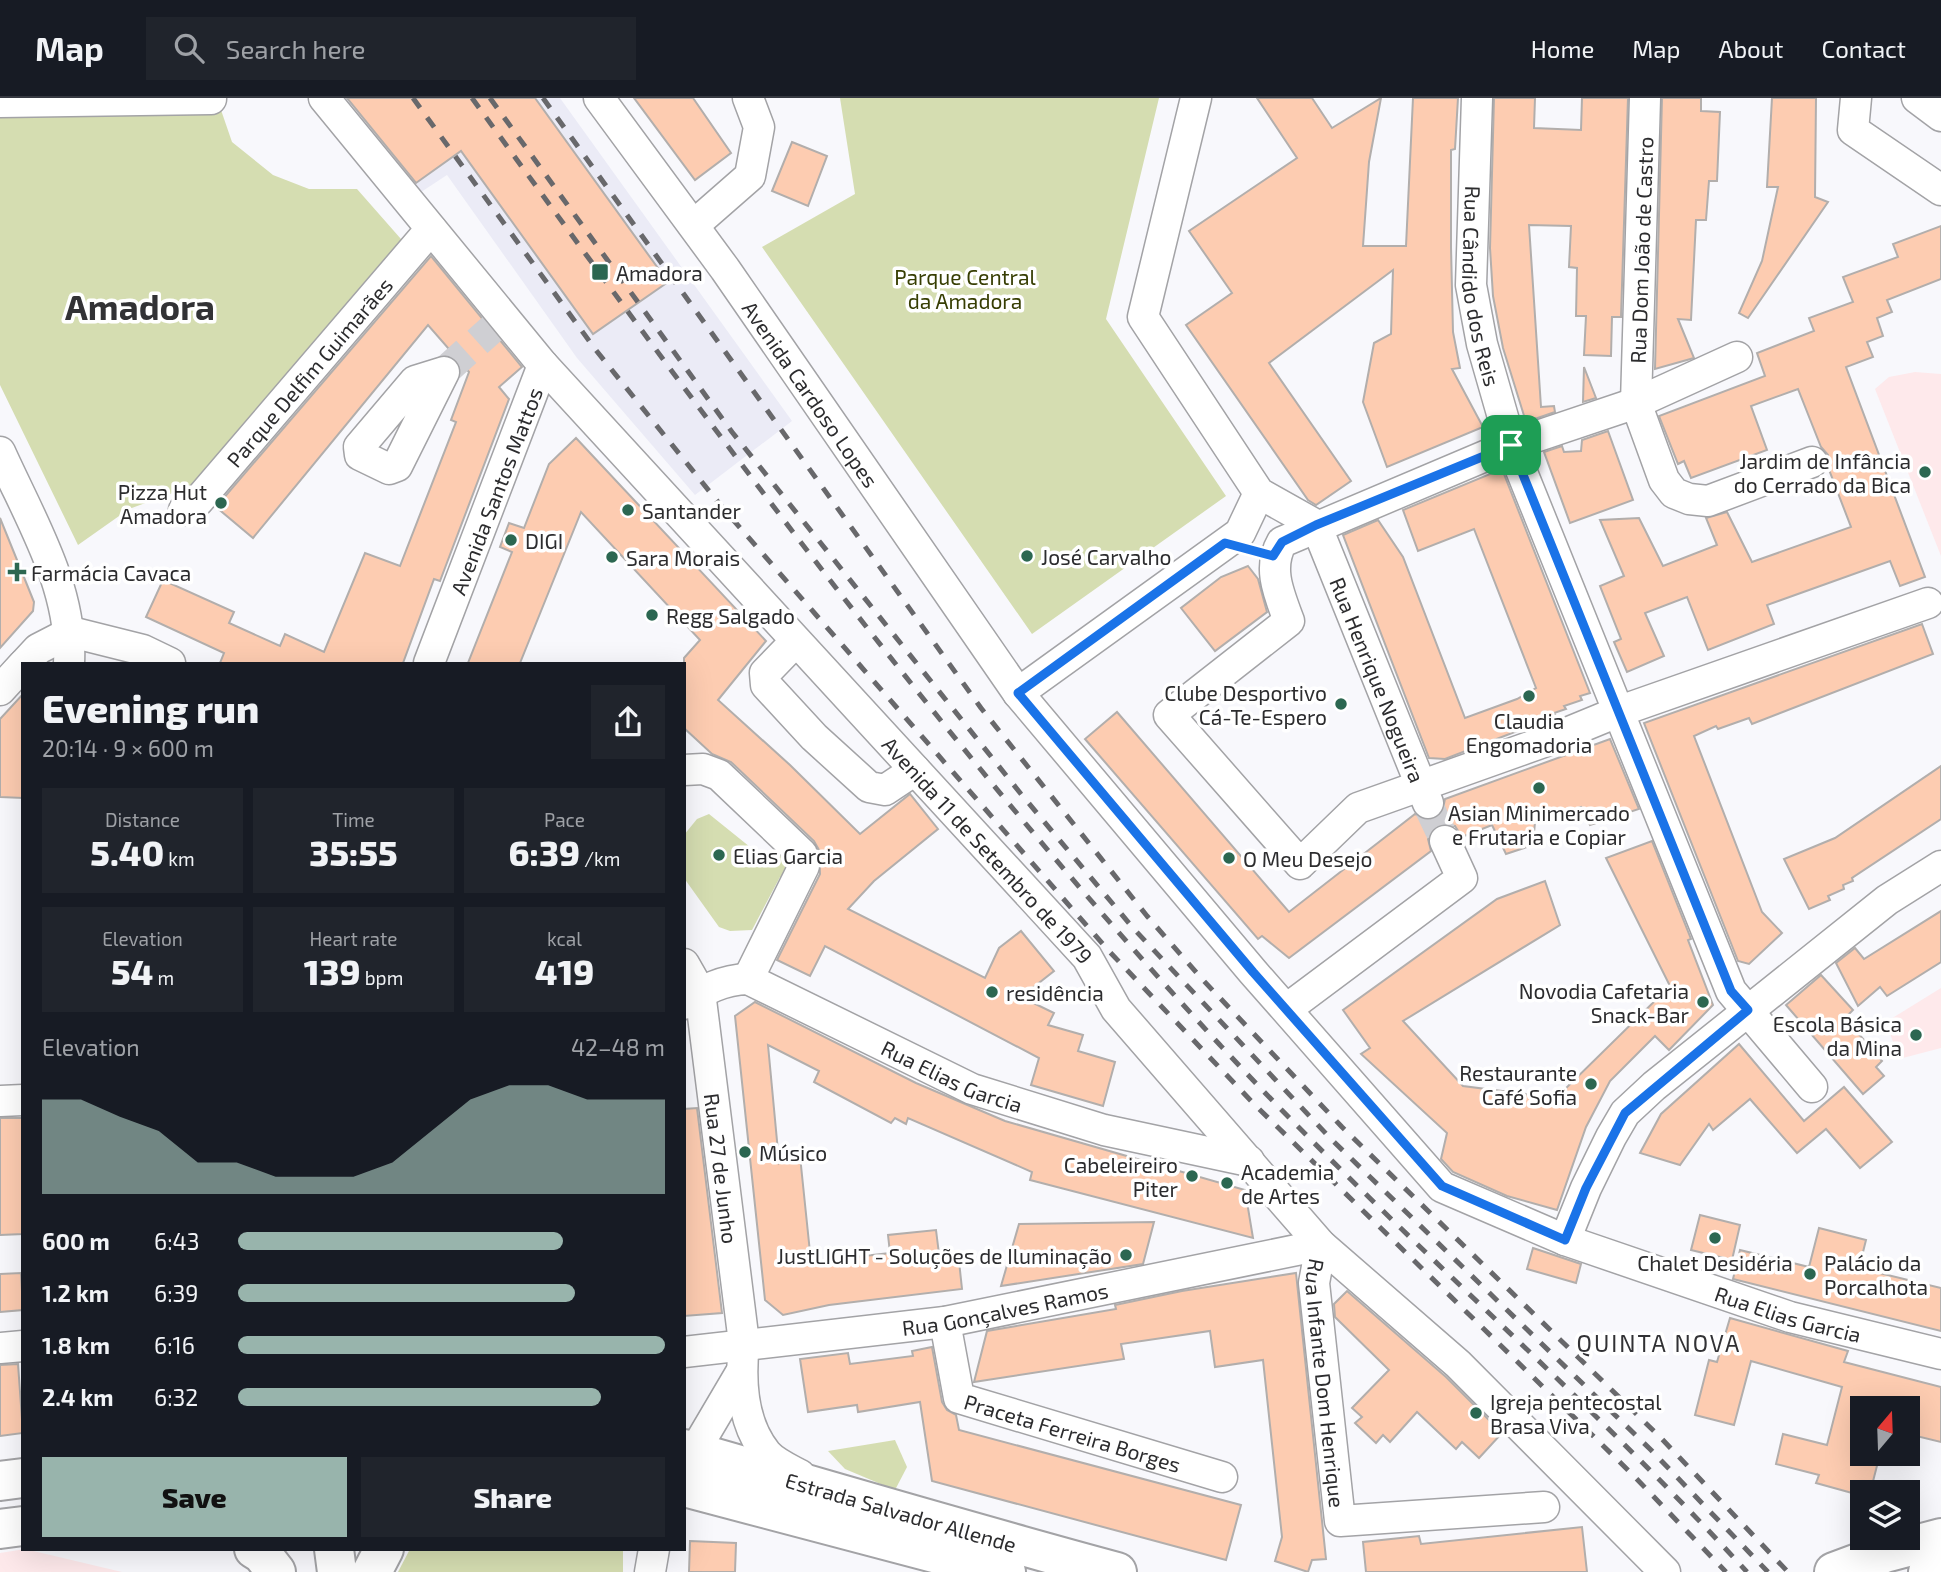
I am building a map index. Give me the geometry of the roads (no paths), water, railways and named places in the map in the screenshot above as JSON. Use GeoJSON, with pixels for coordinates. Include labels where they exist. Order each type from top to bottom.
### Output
{"type":"FeatureCollection","features":[{"type":"Feature","properties":{"kind":"main road","name":"Estrada Salvador Allende"},"geometry":{"type":"LineString","coordinates":[[687,1465],[825,1488],[925,1521],[1117,1572]]}},
{"type":"Feature","properties":{"kind":"main road","name":"Estrada Salvador Allende"},"geometry":{"type":"LineString","coordinates":[[687,1465],[1006,1572]]}},
{"type":"Feature","properties":{"kind":"main road"},"geometry":{"type":"LineString","coordinates":[[0,1481],[21,1478]]}},
{"type":"Feature","properties":{"kind":"main road"},"geometry":{"type":"LineString","coordinates":[[0,1529],[21,1526]]}},
{"type":"Feature","properties":{"kind":"main road"},"geometry":{"type":"LineString","coordinates":[[1834,1572],[1885,1553],[1941,1538]]}},
{"type":"Feature","properties":{"kind":"main road"},"geometry":{"type":"LineString","coordinates":[[257,1551],[276,1572]]}},
{"type":"Feature","properties":{"kind":"main road"},"geometry":{"type":"LineString","coordinates":[[286,1551],[286,1572]]}},
{"type":"Feature","properties":{"kind":"main road"},"geometry":{"type":"LineString","coordinates":[[334,1551],[337,1572]]}},
{"type":"Feature","properties":{"kind":"main road"},"geometry":{"type":"LineString","coordinates":[[372,1572],[383,1551]]}},
{"type":"Feature","properties":{"kind":"main road"},"geometry":{"type":"LineString","coordinates":[[1928,1572],[1941,1569]]}},
{"type":"Feature","properties":{"kind":"street","name":"Avenida Santos Mattos"},"geometry":{"type":"LineString","coordinates":[[324,98],[543,365],[429,662]]}},
{"type":"Feature","properties":{"kind":"street","name":"Avenida Cardoso Lopes"},"geometry":{"type":"LineString","coordinates":[[598,98],[694,225],[983,638],[1018,693],[1442,1186]]}},
{"type":"Feature","properties":{"kind":"street"},"geometry":{"type":"LineString","coordinates":[[694,225],[750,176],[759,127],[748,98]]}},
{"type":"Feature","properties":{"kind":"street"},"geometry":{"type":"LineString","coordinates":[[1196,98],[1143,317],[1259,493],[1316,525]]}},
{"type":"Feature","properties":{"kind":"street","name":"Rua Cândido dos Reis"},"geometry":{"type":"LineString","coordinates":[[1477,98],[1471,285],[1482,344],[1511,445],[1731,991],[1812,1087]]}},
{"type":"Feature","properties":{"kind":"street","name":"Rua Dom João de Castro"},"geometry":{"type":"LineString","coordinates":[[1636,403],[1645,98]]}},
{"type":"Feature","properties":{"kind":"street"},"geometry":{"type":"LineString","coordinates":[[1856,98],[1853,130],[1941,190]]}},
{"type":"Feature","properties":{"kind":"street"},"geometry":{"type":"LineString","coordinates":[[1917,98],[1941,116]]}},
{"type":"Feature","properties":{"kind":"street"},"geometry":{"type":"LineString","coordinates":[[0,102],[211,99]]}},
{"type":"Feature","properties":{"kind":"street","name":"Parque Delfim Guimarães"},"geometry":{"type":"LineString","coordinates":[[184,510],[198,501],[432,229]]}},
{"type":"Feature","properties":{"kind":"street"},"geometry":{"type":"LineString","coordinates":[[1425,795],[1358,808],[1300,864],[1169,715],[1289,621],[1275,576],[1273,556],[1282,542],[1316,525],[1511,445],[1636,403],[1737,357]]}},
{"type":"Feature","properties":{"kind":"street","name":"Avenida 11 de Setembro de 1979"},"geometry":{"type":"LineString","coordinates":[[543,365],[1087,957],[1116,1009],[1321,1245],[1458,1364],[1665,1572]]}},
{"type":"Feature","properties":{"kind":"street"},"geometry":{"type":"LineString","coordinates":[[1636,403],[1664,480],[1674,493],[1689,499],[1708,501],[1812,462]]}},
{"type":"Feature","properties":{"kind":"street"},"geometry":{"type":"LineString","coordinates":[[0,452],[57,580],[71,632],[69,662]]}},
{"type":"Feature","properties":{"kind":"street"},"geometry":{"type":"LineString","coordinates":[[1018,693],[1240,533],[1259,493]]}},
{"type":"Feature","properties":{"kind":"street","name":"Rua Henrique Nogueira"},"geometry":{"type":"LineString","coordinates":[[1316,525],[1425,795],[1620,711],[1928,603]]}},
{"type":"Feature","properties":{"kind":"street"},"geometry":{"type":"LineString","coordinates":[[1225,543],[1273,556]]}},
{"type":"Feature","properties":{"kind":"street"},"geometry":{"type":"LineString","coordinates":[[26,662],[38,649],[71,632],[143,650],[168,662]]}},
{"type":"Feature","properties":{"kind":"street"},"geometry":{"type":"LineString","coordinates":[[795,642],[765,673],[766,685],[814,737],[869,787],[885,790],[915,770]]}},
{"type":"Feature","properties":{"kind":"street"},"geometry":{"type":"LineString","coordinates":[[0,690],[21,667]]}},
{"type":"Feature","properties":{"kind":"street"},"geometry":{"type":"LineString","coordinates":[[686,770],[704,769],[719,775],[802,854],[804,866],[748,979],[729,980],[692,998],[686,972]]}},
{"type":"Feature","properties":{"kind":"street"},"geometry":{"type":"LineString","coordinates":[[1288,1009],[1462,878],[1445,841]]}},
{"type":"Feature","properties":{"kind":"street"},"geometry":{"type":"LineString","coordinates":[[1565,1240],[1586,1188],[1625,1113],[1748,1010],[1887,900],[1941,866]]}},
{"type":"Feature","properties":{"kind":"street","name":"Rua Elias Garcia"},"geometry":{"type":"LineString","coordinates":[[748,979],[972,1089],[1104,1130],[1249,1161]]}},
{"type":"Feature","properties":{"kind":"street","name":"Rua 27 de Junho"},"geometry":{"type":"LineString","coordinates":[[692,998],[744,1343],[740,1374]]}},
{"type":"Feature","properties":{"kind":"street"},"geometry":{"type":"LineString","coordinates":[[0,1101],[21,1100]]}},
{"type":"Feature","properties":{"kind":"street","name":"Rua Elias Garcia"},"geometry":{"type":"LineString","coordinates":[[1442,1186],[1565,1240],[1790,1317],[1941,1354]]}},
{"type":"Feature","properties":{"kind":"street","name":"Rua Gonçalves Ramos"},"geometry":{"type":"LineString","coordinates":[[686,1352],[945,1321],[1321,1245]]}},
{"type":"Feature","properties":{"kind":"street","name":"Rua Infante Dom Henrique"},"geometry":{"type":"LineString","coordinates":[[1321,1245],[1314,1283],[1340,1521],[1544,1507]]}},
{"type":"Feature","properties":{"kind":"street","name":"Praceta Ferreira Borges"},"geometry":{"type":"LineString","coordinates":[[945,1321],[959,1398],[1222,1477]]}},
{"type":"Feature","properties":{"kind":"street"},"geometry":{"type":"LineString","coordinates":[[0,1348],[21,1346]]}},
{"type":"Feature","properties":{"kind":"street"},"geometry":{"type":"LineString","coordinates":[[687,1465],[740,1374]]}},
{"type":"Feature","properties":{"kind":"street"},"geometry":{"type":"LineString","coordinates":[[740,1374],[755,1434],[769,1456],[825,1488]]}},
{"type":"Feature","properties":{"kind":"tunnel"},"geometry":{"type":"LineString","coordinates":[[444,372],[504,318]]}},
{"type":"Feature","properties":{"kind":"tunnel"},"geometry":{"type":"LineString","coordinates":[[1428,805],[1445,841]]}},
{"type":"Feature","properties":{"kind":"railway"},"geometry":{"type":"LineString","coordinates":[[413,98],[595,349],[722,507],[1108,950],[1254,1104],[1632,1474],[1726,1572]]}},
{"type":"Feature","properties":{"kind":"railway"},"geometry":{"type":"LineString","coordinates":[[472,98],[650,341],[832,582],[925,701],[1119,933],[1284,1112],[1617,1438],[1747,1572]]}},
{"type":"Feature","properties":{"kind":"railway"},"geometry":{"type":"LineString","coordinates":[[490,98],[732,432],[1021,794],[1133,928],[1331,1139],[1651,1450],[1768,1572]]}},
{"type":"Feature","properties":{"kind":"railway"},"geometry":{"type":"LineString","coordinates":[[543,98],[981,708],[1147,916],[1202,979],[1342,1127],[1662,1439],[1788,1572]]}},
{"type":"Feature","properties":{"kind":"place","name":"Amadora"},"geometry":{"type":"Point","coordinates":[600,272]}},
{"type":"Feature","properties":{"kind":"place","name":"Jardim de Infância do Cerrado da Bica"},"geometry":{"type":"Point","coordinates":[1925,472]}},
{"type":"Feature","properties":{"kind":"place","name":"Pizza Hut Amadora"},"geometry":{"type":"Point","coordinates":[221,503]}},
{"type":"Feature","properties":{"kind":"place","name":"Santander"},"geometry":{"type":"Point","coordinates":[628,510]}},
{"type":"Feature","properties":{"kind":"place","name":"DIGI"},"geometry":{"type":"Point","coordinates":[511,540]}},
{"type":"Feature","properties":{"kind":"place","name":"José Carvalho"},"geometry":{"type":"Point","coordinates":[1027,556]}},
{"type":"Feature","properties":{"kind":"place","name":"Sara Morais"},"geometry":{"type":"Point","coordinates":[612,557]}},
{"type":"Feature","properties":{"kind":"place","name":"Farmácia Cavaca"},"geometry":{"type":"Point","coordinates":[17,572]}},
{"type":"Feature","properties":{"kind":"place","name":"Regg Salgado"},"geometry":{"type":"Point","coordinates":[652,615]}},
{"type":"Feature","properties":{"kind":"place","name":"Claudia Engomadoria"},"geometry":{"type":"Point","coordinates":[1529,696]}},
{"type":"Feature","properties":{"kind":"place","name":"Clube Desportivo Cá-Te-Espero"},"geometry":{"type":"Point","coordinates":[1341,704]}},
{"type":"Feature","properties":{"kind":"place","name":"Asian Minimercado e Frutaria e Copiar"},"geometry":{"type":"Point","coordinates":[1539,788]}},
{"type":"Feature","properties":{"kind":"place","name":"Elias Garcia"},"geometry":{"type":"Point","coordinates":[719,855]}},
{"type":"Feature","properties":{"kind":"place","name":"O Meu Desejo"},"geometry":{"type":"Point","coordinates":[1229,858]}},
{"type":"Feature","properties":{"kind":"place","name":"residência"},"geometry":{"type":"Point","coordinates":[992,992]}},
{"type":"Feature","properties":{"kind":"place","name":"Novodia Cafetaria Snack-Bar"},"geometry":{"type":"Point","coordinates":[1703,1002]}},
{"type":"Feature","properties":{"kind":"place","name":"Escola Básica da Mina"},"geometry":{"type":"Point","coordinates":[1916,1035]}},
{"type":"Feature","properties":{"kind":"place","name":"Restaurante Café Sofia"},"geometry":{"type":"Point","coordinates":[1591,1084]}},
{"type":"Feature","properties":{"kind":"place","name":"Músico"},"geometry":{"type":"Point","coordinates":[745,1152]}},
{"type":"Feature","properties":{"kind":"place","name":"Cabeleireiro Piter"},"geometry":{"type":"Point","coordinates":[1192,1176]}},
{"type":"Feature","properties":{"kind":"place","name":"Academia de Artes"},"geometry":{"type":"Point","coordinates":[1227,1183]}},
{"type":"Feature","properties":{"kind":"place","name":"Chalet Desidéria"},"geometry":{"type":"Point","coordinates":[1715,1238]}},
{"type":"Feature","properties":{"kind":"place","name":"JustLIGHT - Soluções de Iluminação"},"geometry":{"type":"Point","coordinates":[1126,1255]}},
{"type":"Feature","properties":{"kind":"place","name":"Palácio da Porcalhota"},"geometry":{"type":"Point","coordinates":[1810,1274]}},
{"type":"Feature","properties":{"kind":"place","name":"Igreja pentecostal Brasa Viva"},"geometry":{"type":"Point","coordinates":[1476,1413]}},
{"type":"Feature","properties":{"kind":"district","name":"Amadora"},"geometry":{"type":"Point","coordinates":[140,306]}},
{"type":"Feature","properties":{"kind":"district","name":"QUINTA NOVA"},"geometry":{"type":"Point","coordinates":[1659,1343]}},
{"type":"Feature","properties":{"kind":"park label","name":"Parque Central da Amadora"},"geometry":{"type":"Point","coordinates":[965,288]}}]}
